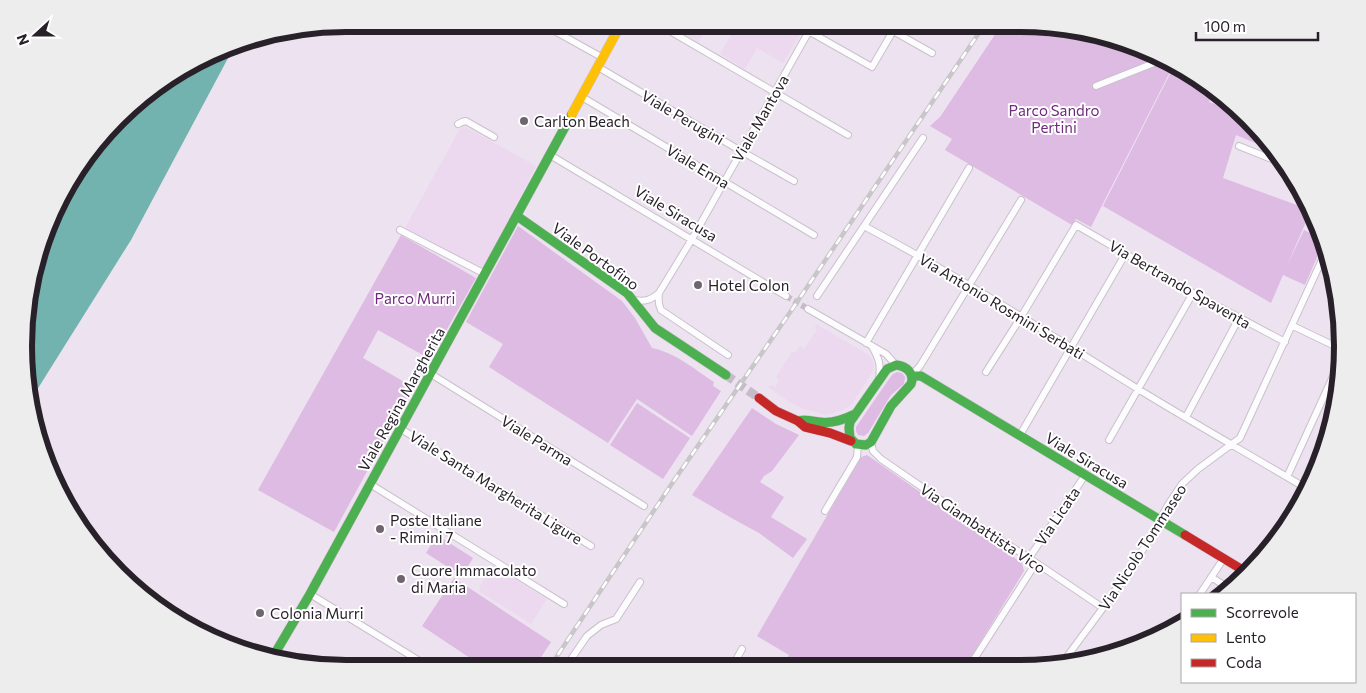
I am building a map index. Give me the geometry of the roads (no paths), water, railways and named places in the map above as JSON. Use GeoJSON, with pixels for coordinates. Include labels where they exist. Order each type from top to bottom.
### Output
{"type":"FeatureCollection","features":[{"type":"Feature","properties":{"kind":"street"},"geometry":{"type":"LineString","coordinates":[[556,32],[603,58]]}},
{"type":"Feature","properties":{"kind":"street","name":"Viale Regina Margherita"},"geometry":{"type":"LineString","coordinates":[[276,652],[310,594],[431,374],[617,32]]}},
{"type":"Feature","properties":{"kind":"street"},"geometry":{"type":"LineString","coordinates":[[672,32],[848,135]]}},
{"type":"Feature","properties":{"kind":"street","name":"Viale Mantova"},"geometry":{"type":"LineString","coordinates":[[660,293],[808,32]]}},
{"type":"Feature","properties":{"kind":"street"},"geometry":{"type":"LineString","coordinates":[[811,32],[872,67],[892,32]]}},
{"type":"Feature","properties":{"kind":"street"},"geometry":{"type":"LineString","coordinates":[[895,32],[932,53]]}},
{"type":"Feature","properties":{"kind":"street"},"geometry":{"type":"LineString","coordinates":[[1096,86],[1154,63]]}},
{"type":"Feature","properties":{"kind":"street","name":"Viale Perugini"},"geometry":{"type":"LineString","coordinates":[[598,67],[794,181]]}},
{"type":"Feature","properties":{"kind":"street","name":"Viale Enna"},"geometry":{"type":"LineString","coordinates":[[582,97],[814,235]]}},
{"type":"Feature","properties":{"kind":"street"},"geometry":{"type":"LineString","coordinates":[[458,124],[466,121],[494,137]]}},
{"type":"Feature","properties":{"kind":"street"},"geometry":{"type":"LineString","coordinates":[[817,296],[923,138]]}},
{"type":"Feature","properties":{"kind":"street"},"geometry":{"type":"LineString","coordinates":[[1240,146],[1272,160]]}},
{"type":"Feature","properties":{"kind":"street","name":"Viale Siracusa"},"geometry":{"type":"LineString","coordinates":[[550,155],[786,296]]}},
{"type":"Feature","properties":{"kind":"street"},"geometry":{"type":"LineString","coordinates":[[868,344],[969,168]]}},
{"type":"Feature","properties":{"kind":"street"},"geometry":{"type":"LineString","coordinates":[[908,390],[912,385],[910,373],[920,366],[1021,200]]}},
{"type":"Feature","properties":{"kind":"street","name":"Viale Portofino"},"geometry":{"type":"LineString","coordinates":[[517,216],[613,282],[634,300],[647,320],[655,328],[726,375]]}},
{"type":"Feature","properties":{"kind":"street","name":"Via Bertrando Spaventa"},"geometry":{"type":"LineString","coordinates":[[1021,317],[1076,225],[1193,293],[1285,342]]}},
{"type":"Feature","properties":{"kind":"street","name":"Via Antonio Rosmini Serbati"},"geometry":{"type":"LineString","coordinates":[[864,226],[918,255],[1071,346],[1231,445],[1301,485]]}},
{"type":"Feature","properties":{"kind":"street"},"geometry":{"type":"LineString","coordinates":[[400,230],[485,274]]}},
{"type":"Feature","properties":{"kind":"street"},"geometry":{"type":"LineString","coordinates":[[1020,435],[1126,253]]}},
{"type":"Feature","properties":{"kind":"street","name":"Via Nicolò Tommaseo"},"geometry":{"type":"LineString","coordinates":[[1067,657],[1148,542],[1159,520],[1182,484],[1198,469],[1240,438],[1322,261]]}},
{"type":"Feature","properties":{"kind":"street"},"geometry":{"type":"LineString","coordinates":[[634,300],[646,301],[660,293]]}},
{"type":"Feature","properties":{"kind":"street","name":"Viale Portofino"},"geometry":{"type":"LineString","coordinates":[[660,293],[658,305],[661,310],[728,355]]}},
{"type":"Feature","properties":{"kind":"street"},"geometry":{"type":"LineString","coordinates":[[1109,440],[1193,293]]}},
{"type":"Feature","properties":{"kind":"street"},"geometry":{"type":"LineString","coordinates":[[808,309],[886,354],[896,365],[887,369],[849,426],[848,435],[855,443],[857,457],[825,511]]}},
{"type":"Feature","properties":{"kind":"street"},"geometry":{"type":"LineString","coordinates":[[986,372],[1021,317]]}},
{"type":"Feature","properties":{"kind":"street"},"geometry":{"type":"LineString","coordinates":[[1186,417],[1239,318]]}},
{"type":"Feature","properties":{"kind":"street"},"geometry":{"type":"LineString","coordinates":[[1293,326],[1334,346]]}},
{"type":"Feature","properties":{"kind":"street"},"geometry":{"type":"LineString","coordinates":[[868,344],[878,358],[881,368],[879,381]]}},
{"type":"Feature","properties":{"kind":"street","name":"Viale Siracusa"},"geometry":{"type":"LineString","coordinates":[[896,365],[900,365],[910,373],[921,376],[1242,569]]}},
{"type":"Feature","properties":{"kind":"street","name":"Viale Parma"},"geometry":{"type":"LineString","coordinates":[[431,374],[644,506]]}},
{"type":"Feature","properties":{"kind":"street"},"geometry":{"type":"LineString","coordinates":[[1287,477],[1332,377]]}},
{"type":"Feature","properties":{"kind":"street"},"geometry":{"type":"LineString","coordinates":[[759,398],[776,411],[798,421],[805,427],[830,432],[855,443],[867,445],[871,442],[894,401],[900,395],[918,385],[936,385]]}},
{"type":"Feature","properties":{"kind":"street"},"geometry":{"type":"LineString","coordinates":[[798,421],[804,419],[831,423],[857,413]]}},
{"type":"Feature","properties":{"kind":"street","name":"Viale Santa Margherita Ligure"},"geometry":{"type":"LineString","coordinates":[[401,428],[591,546]]}},
{"type":"Feature","properties":{"kind":"street","name":"Via Giambattista Vico"},"geometry":{"type":"LineString","coordinates":[[871,442],[874,451],[881,459],[1103,608]]}},
{"type":"Feature","properties":{"kind":"street","name":"Via Licata"},"geometry":{"type":"LineString","coordinates":[[1029,558],[1086,474]]}},
{"type":"Feature","properties":{"kind":"street"},"geometry":{"type":"LineString","coordinates":[[370,484],[564,604]]}},
{"type":"Feature","properties":{"kind":"street"},"geometry":{"type":"LineString","coordinates":[[1201,593],[1224,558]]}},
{"type":"Feature","properties":{"kind":"street"},"geometry":{"type":"LineString","coordinates":[[974,660],[1036,563]]}},
{"type":"Feature","properties":{"kind":"street"},"geometry":{"type":"LineString","coordinates":[[1210,577],[1224,585]]}},
{"type":"Feature","properties":{"kind":"street"},"geometry":{"type":"LineString","coordinates":[[570,660],[587,636],[601,625],[616,619],[640,582]]}},
{"type":"Feature","properties":{"kind":"street"},"geometry":{"type":"LineString","coordinates":[[310,594],[418,660]]}},
{"type":"Feature","properties":{"kind":"street"},"geometry":{"type":"LineString","coordinates":[[736,660],[742,649]]}},
{"type":"Feature","properties":{"kind":"tunnel"},"geometry":{"type":"LineString","coordinates":[[786,296],[808,309]]}},
{"type":"Feature","properties":{"kind":"tunnel"},"geometry":{"type":"LineString","coordinates":[[726,375],[759,398]]}},
{"type":"Feature","properties":{"kind":"railway"},"geometry":{"type":"LineString","coordinates":[[554,660],[673,482],[980,32]]}},
{"type":"Feature","properties":{"kind":"place","name":"Carlton Beach"},"geometry":{"type":"Point","coordinates":[524,121]}},
{"type":"Feature","properties":{"kind":"place","name":"Hotel Colon"},"geometry":{"type":"Point","coordinates":[698,285]}},
{"type":"Feature","properties":{"kind":"place","name":"Poste Italiane - Rimini 7"},"geometry":{"type":"Point","coordinates":[380,529]}},
{"type":"Feature","properties":{"kind":"place","name":"Cuore Immacolato di Maria"},"geometry":{"type":"Point","coordinates":[401,579]}},
{"type":"Feature","properties":{"kind":"place","name":"Colonia Murri"},"geometry":{"type":"Point","coordinates":[260,613]}},
{"type":"Feature","properties":{"kind":"park label","name":"Parco Sandro Pertini"},"geometry":{"type":"Point","coordinates":[1054,118]}},
{"type":"Feature","properties":{"kind":"park label","name":"Parco Murri"},"geometry":{"type":"Point","coordinates":[415,298]}}]}
